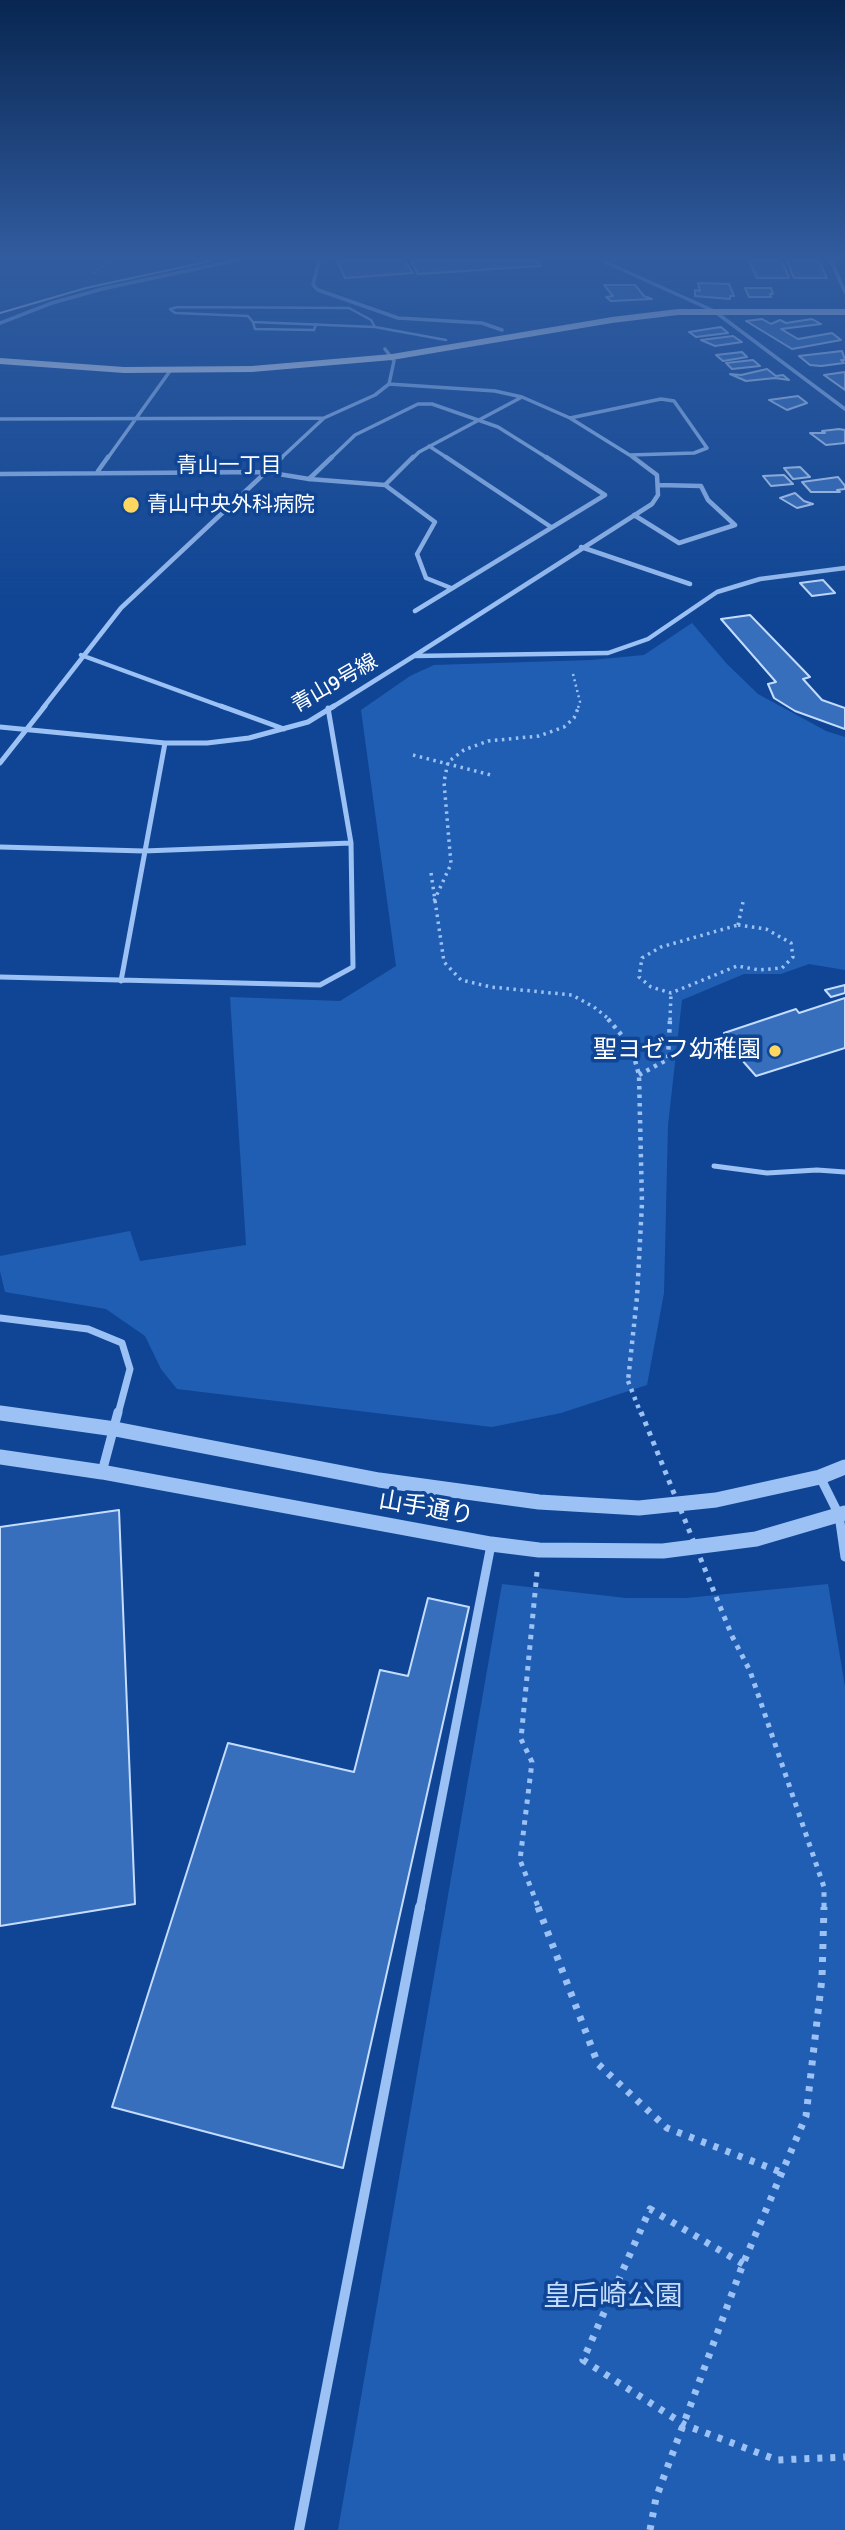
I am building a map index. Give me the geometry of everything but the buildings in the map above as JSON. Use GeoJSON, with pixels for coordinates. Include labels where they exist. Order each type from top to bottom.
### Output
{"type":"FeatureCollection","features":[{"type":"Feature","properties":{"kind":"street"},"geometry":{"type":"LineString","coordinates":[[98,471],[165,379]]}},
{"type":"Feature","properties":{"kind":"street"},"geometry":{"type":"LineString","coordinates":[[0,763],[81,655],[121,608],[324,418],[374,395],[388,384],[389,379]]}},
{"type":"Feature","properties":{"kind":"street"},"geometry":{"type":"LineString","coordinates":[[805,379],[845,409]]}},
{"type":"Feature","properties":{"kind":"street"},"geometry":{"type":"LineString","coordinates":[[388,384],[495,391],[523,397],[569,418],[629,455],[657,475],[659,485],[658,495],[652,504],[414,656]]}},
{"type":"Feature","properties":{"kind":"street"},"geometry":{"type":"LineString","coordinates":[[385,485],[419,452],[523,397]]}},
{"type":"Feature","properties":{"kind":"street"},"geometry":{"type":"LineString","coordinates":[[569,418],[661,399],[674,401],[707,448],[694,453],[629,455]]}},
{"type":"Feature","properties":{"kind":"street"},"geometry":{"type":"LineString","coordinates":[[309,479],[355,435],[418,404],[432,404],[498,427],[605,495],[415,611]]}},
{"type":"Feature","properties":{"kind":"street"},"geometry":{"type":"LineString","coordinates":[[0,419],[324,418]]}},
{"type":"Feature","properties":{"kind":"street"},"geometry":{"type":"LineString","coordinates":[[429,446],[551,527]]}},
{"type":"Feature","properties":{"kind":"street"},"geometry":{"type":"LineString","coordinates":[[0,474],[98,471],[267,472],[309,479],[385,485],[435,522],[417,554],[426,578],[451,588]]}},
{"type":"Feature","properties":{"kind":"street"},"geometry":{"type":"LineString","coordinates":[[634,515],[679,542],[735,525],[708,500],[701,486],[659,485]]}},
{"type":"Feature","properties":{"kind":"street"},"geometry":{"type":"LineString","coordinates":[[581,547],[690,584]]}},
{"type":"Feature","properties":{"kind":"street","name":"青山9号線"},"geometry":{"type":"LineString","coordinates":[[0,727],[165,743],[207,743],[249,738],[308,722],[414,656],[608,653],[648,639],[717,592],[749,583],[845,568]]}},
{"type":"Feature","properties":{"kind":"street"},"geometry":{"type":"LineString","coordinates":[[81,655],[285,730]]}},
{"type":"Feature","properties":{"kind":"street"},"geometry":{"type":"LineString","coordinates":[[0,977],[320,985],[353,967],[351,843],[328,708]]}},
{"type":"Feature","properties":{"kind":"street"},"geometry":{"type":"LineString","coordinates":[[121,981],[165,743]]}},
{"type":"Feature","properties":{"kind":"street"},"geometry":{"type":"LineString","coordinates":[[0,847],[144,851],[351,843]]}},
{"type":"Feature","properties":{"kind":"street"},"geometry":{"type":"LineString","coordinates":[[0,1318],[88,1329],[122,1343],[130,1369],[102,1472]]}},
{"type":"Feature","properties":{"kind":"street","name":"山手通り"},"geometry":{"type":"LineString","coordinates":[[0,1413],[115,1429],[379,1480],[552,1503],[652,1507],[716,1500],[820,1477],[845,1467]]}},
{"type":"Feature","properties":{"kind":"street","name":"山手通り"},"geometry":{"type":"LineString","coordinates":[[0,1457],[102,1472],[491,1544],[539,1550],[663,1551],[756,1539],[842,1514]]}},
{"type":"Feature","properties":{"kind":"street"},"geometry":{"type":"LineString","coordinates":[[820,1477],[842,1514],[845,1557]]}},
{"type":"Feature","properties":{"kind":"street"},"geometry":{"type":"LineString","coordinates":[[299,2530],[491,1544]]}},
{"type":"Feature","properties":{"kind":"lane"},"geometry":{"type":"LineString","coordinates":[[714,1166],[767,1172],[845,1172]]}},
{"type":"Feature","properties":{"kind":"path"},"geometry":{"type":"LineString","coordinates":[[434,902],[451,864],[444,782],[448,762],[464,750],[488,741],[539,736],[564,727],[574,718],[580,702],[573,674]]}},
{"type":"Feature","properties":{"kind":"path"},"geometry":{"type":"LineString","coordinates":[[412,755],[491,775]]}},
{"type":"Feature","properties":{"kind":"path"},"geometry":{"type":"LineString","coordinates":[[431,873],[444,962],[461,980],[491,987],[572,995],[594,1007],[613,1023],[631,1046],[639,1075],[642,1203],[637,1297],[628,1381],[732,1636],[750,1671],[824,1887],[822,1978],[806,2116],[743,2264],[656,2498],[650,2530]]}},
{"type":"Feature","properties":{"kind":"path"},"geometry":{"type":"LineString","coordinates":[[738,925],[743,902]]}},
{"type":"Feature","properties":{"kind":"path"},"geometry":{"type":"LineString","coordinates":[[738,925],[766,929],[791,943],[793,957],[782,968],[759,970],[737,966],[671,993],[651,987],[639,977],[642,957],[661,947],[738,925]]}},
{"type":"Feature","properties":{"kind":"path"},"geometry":{"type":"LineString","coordinates":[[639,1075],[668,1059],[671,993]]}},
{"type":"Feature","properties":{"kind":"path"},"geometry":{"type":"LineString","coordinates":[[539,1550],[521,1739],[532,1762],[520,1860],[598,2064],[667,2128],[783,2173]]}},
{"type":"Feature","properties":{"kind":"path"},"geometry":{"type":"LineString","coordinates":[[743,2264],[650,2208],[583,2360],[685,2425],[777,2460],[845,2458]]}},
{"type":"Feature","properties":{"kind":"green space"},"geometry":{"type":"Polygon","coordinates":[[[692,623],[727,664],[758,694],[826,731],[845,737],[845,970],[809,964],[781,974],[744,974],[682,1000],[668,1125],[664,1293],[647,1385],[561,1413],[492,1427],[177,1389],[161,1369],[145,1336],[106,1309],[5,1292],[0,1256],[130,1231],[140,1261],[246,1245],[230,997],[340,1001],[396,966],[361,710],[410,676],[434,665],[591,660],[644,655],[692,623]]]}},
{"type":"Feature","properties":{"kind":"green space","name":"皇后崎公園"},"geometry":{"type":"Polygon","coordinates":[[[502,1584],[626,1598],[686,1598],[828,1584],[845,1687],[845,2530],[338,2530],[502,1584]]]}},
{"type":"Feature","properties":{"kind":"place","name":"青山中央外科病院"},"geometry":{"type":"Point","coordinates":[131,505]}},
{"type":"Feature","properties":{"kind":"place","name":"聖ヨゼフ幼稚園"},"geometry":{"type":"Point","coordinates":[775,1051]}},
{"type":"Feature","properties":{"kind":"district","name":"青山一丁目"},"geometry":{"type":"Point","coordinates":[229,466]}}]}
